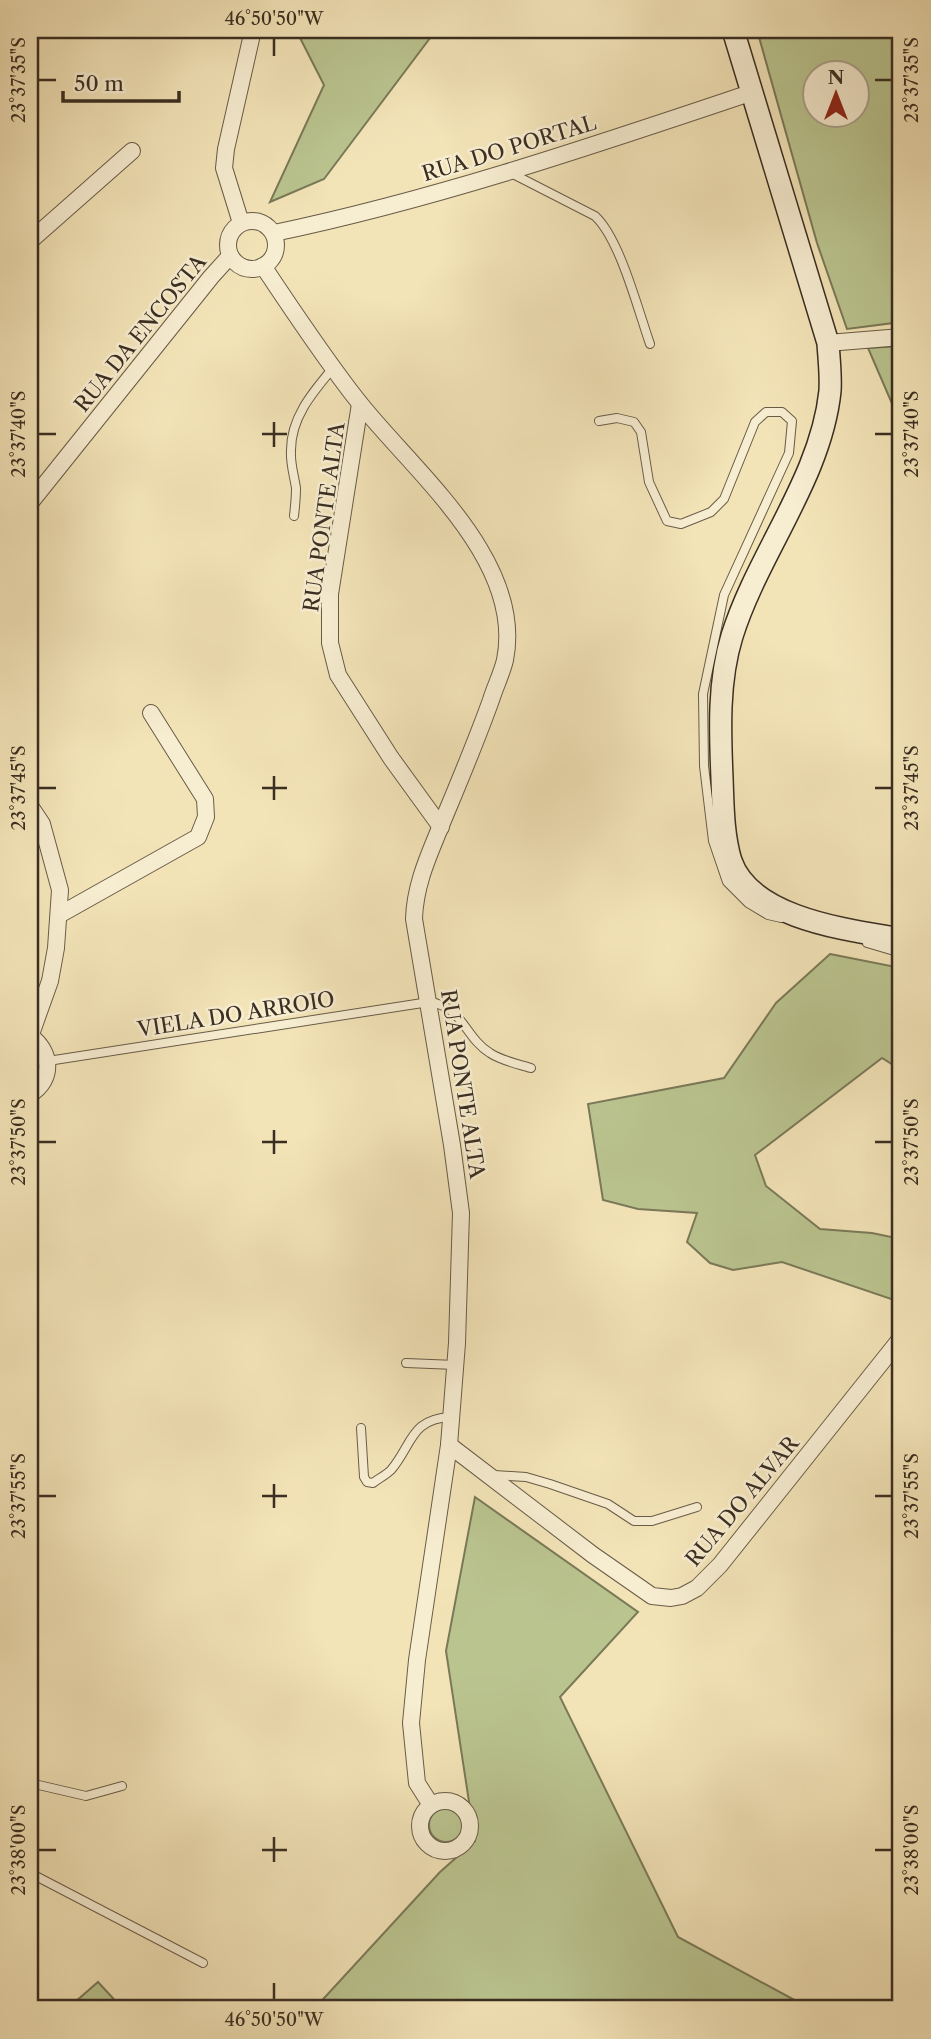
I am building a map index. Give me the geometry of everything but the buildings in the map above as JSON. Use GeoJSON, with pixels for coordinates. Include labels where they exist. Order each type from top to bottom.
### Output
{"type":"FeatureCollection","features":[{"type":"Feature","properties":{"kind":"street"},"geometry":{"type":"LineString","coordinates":[[241,223],[224,168],[253,30]]}},
{"type":"Feature","properties":{"kind":"street"},"geometry":{"type":"LineString","coordinates":[[733,30],[828,343],[830,392],[820,436],[804,480],[751,586],[732,637],[723,679],[720,732],[723,817],[732,862],[743,883],[758,898],[783,911],[851,930],[901,939]]}},
{"type":"Feature","properties":{"kind":"street","name":"RUA DO PORTAL"},"geometry":{"type":"LineString","coordinates":[[274,233],[355,216],[508,172],[753,92]]}},
{"type":"Feature","properties":{"kind":"street"},"geometry":{"type":"LineString","coordinates":[[30,241],[132,151]]}},
{"type":"Feature","properties":{"kind":"street"},"geometry":{"type":"LineString","coordinates":[[256,220],[274,233],[276,248],[270,262],[264,267],[241,267],[230,256],[230,234],[241,223],[256,220]]}},
{"type":"Feature","properties":{"kind":"street","name":"RUA DA ENCOSTA"},"geometry":{"type":"LineString","coordinates":[[30,503],[230,256]]}},
{"type":"Feature","properties":{"kind":"street"},"geometry":{"type":"LineString","coordinates":[[264,267],[360,404],[462,522],[493,572],[504,601],[507,631],[505,660],[475,745],[441,827]]}},
{"type":"Feature","properties":{"kind":"street"},"geometry":{"type":"LineString","coordinates":[[828,343],[901,337]]}},
{"type":"Feature","properties":{"kind":"street","name":"RUA PONTE ALTA"},"geometry":{"type":"LineString","coordinates":[[360,404],[330,594],[330,643],[338,675],[391,758],[441,827],[423,869],[415,897],[414,919],[461,1213],[461,1269],[452,1417],[417,1660],[411,1723],[416,1783],[431,1805]]}},
{"type":"Feature","properties":{"kind":"street"},"geometry":{"type":"LineString","coordinates":[[59,915],[198,837],[206,817],[205,799],[150,713]]}},
{"type":"Feature","properties":{"kind":"street"},"geometry":{"type":"LineString","coordinates":[[30,806],[42,824],[60,890],[50,981],[30,1037],[45,1051],[47,1073],[42,1084],[30,1094]]}},
{"type":"Feature","properties":{"kind":"street","name":"RUA DO ALVAR"},"geometry":{"type":"LineString","coordinates":[[449,1445],[593,1555],[652,1596],[681,1596],[697,1588],[720,1565],[901,1338]]}},
{"type":"Feature","properties":{"kind":"lane"},"geometry":{"type":"LineString","coordinates":[[508,172],[604,223],[650,344]]}},
{"type":"Feature","properties":{"kind":"lane"},"geometry":{"type":"LineString","coordinates":[[295,516],[296,492],[291,437],[295,422],[309,396],[333,368]]}},
{"type":"Feature","properties":{"kind":"lane"},"geometry":{"type":"LineString","coordinates":[[599,421],[617,418],[634,422],[641,432],[653,492],[667,522],[681,524],[711,512],[723,499],[755,422],[766,412],[782,412],[792,421],[789,453],[724,595],[703,694],[704,766],[713,842],[727,882],[748,903],[768,915],[901,953]]}},
{"type":"Feature","properties":{"kind":"lane"},"geometry":{"type":"LineString","coordinates":[[429,1002],[442,1003],[453,1010],[477,1042],[489,1053],[531,1068]]}},
{"type":"Feature","properties":{"kind":"lane","name":"VIELA DO ARROIO"},"geometry":{"type":"LineString","coordinates":[[48,1061],[429,1002]]}},
{"type":"Feature","properties":{"kind":"lane"},"geometry":{"type":"LineString","coordinates":[[406,1363],[456,1365]]}},
{"type":"Feature","properties":{"kind":"lane"},"geometry":{"type":"LineString","coordinates":[[361,1429],[364,1477],[367,1482],[373,1483],[390,1471],[415,1432],[435,1418],[452,1417]]}},
{"type":"Feature","properties":{"kind":"lane"},"geometry":{"type":"LineString","coordinates":[[489,1475],[526,1477],[550,1484],[608,1504],[634,1521],[652,1521],[696,1507]]}},
{"type":"Feature","properties":{"kind":"lane"},"geometry":{"type":"LineString","coordinates":[[30,1783],[86,1796],[122,1786]]}},
{"type":"Feature","properties":{"kind":"lane"},"geometry":{"type":"LineString","coordinates":[[30,1874],[203,1963]]}},
{"type":"Feature","properties":{"kind":"green space"},"geometry":{"type":"Polygon","coordinates":[[[296,30],[436,30],[324,179],[270,202],[324,85],[296,30]]]}},
{"type":"Feature","properties":{"kind":"green space"},"geometry":{"type":"Polygon","coordinates":[[[757,30],[901,30],[901,322],[847,329],[817,243],[757,30]]]}},
{"type":"Feature","properties":{"kind":"green space"},"geometry":{"type":"Polygon","coordinates":[[[901,346],[901,402],[893,406],[868,348],[901,346]]]}},
{"type":"Feature","properties":{"kind":"green space"},"geometry":{"type":"Polygon","coordinates":[[[830,954],[901,968],[901,1070],[882,1058],[755,1155],[766,1186],[820,1229],[872,1233],[901,1239],[901,1295],[894,1300],[782,1262],[733,1270],[710,1263],[687,1242],[697,1213],[638,1209],[603,1200],[588,1104],[724,1078],[776,1003],[830,954]]]}},
{"type":"Feature","properties":{"kind":"green space"},"geometry":{"type":"Polygon","coordinates":[[[475,1497],[638,1612],[560,1697],[678,1937],[811,2009],[314,2009],[440,1872],[475,1841],[446,1651],[475,1497]]]}},
{"type":"Feature","properties":{"kind":"green space"},"geometry":{"type":"Polygon","coordinates":[[[446,1808],[458,1813],[463,1825],[458,1837],[446,1842],[434,1837],[429,1825],[434,1813],[446,1808]]]}},
{"type":"Feature","properties":{"kind":"green space"},"geometry":{"type":"Polygon","coordinates":[[[98,1982],[123,2009],[67,2009],[98,1982]]]}}]}
